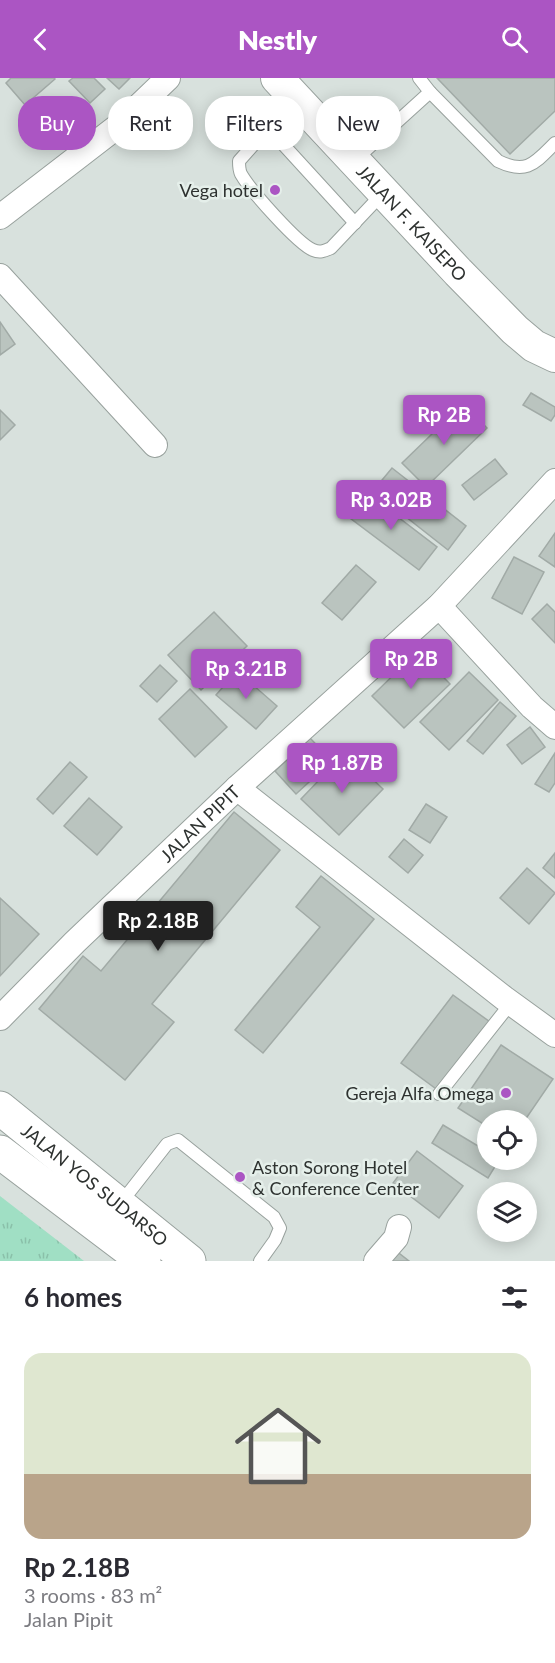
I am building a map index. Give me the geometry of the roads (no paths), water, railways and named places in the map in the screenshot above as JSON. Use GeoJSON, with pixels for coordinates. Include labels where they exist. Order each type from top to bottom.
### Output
{"type":"FeatureCollection","features":[{"type":"Feature","properties":{"kind":"highway","name":"JALAN YOS SUDARSO"},"geometry":{"type":"LineString","coordinates":[[0,1108],[189,1261]]}},
{"type":"Feature","properties":{"kind":"highway"},"geometry":{"type":"LineString","coordinates":[[0,1152],[144,1261]]}},
{"type":"Feature","properties":{"kind":"street"},"geometry":{"type":"LineString","coordinates":[[0,217],[118,126],[168,78]]}},
{"type":"Feature","properties":{"kind":"street","name":"JALAN F. KAISEPO"},"geometry":{"type":"LineString","coordinates":[[287,88],[515,330],[534,346],[555,356]]}},
{"type":"Feature","properties":{"kind":"street"},"geometry":{"type":"LineString","coordinates":[[0,276],[155,445]]}},
{"type":"Feature","properties":{"kind":"street","name":"JALAN PIPIT"},"geometry":{"type":"LineString","coordinates":[[0,1018],[75,942],[237,788],[438,606],[552,491]]}},
{"type":"Feature","properties":{"kind":"street"},"geometry":{"type":"LineString","coordinates":[[438,606],[531,707],[555,727]]}},
{"type":"Feature","properties":{"kind":"street"},"geometry":{"type":"LineString","coordinates":[[237,788],[555,1035]]}},
{"type":"Feature","properties":{"kind":"street"},"geometry":{"type":"LineString","coordinates":[[376,1261],[396,1238],[399,1227]]}},
{"type":"Feature","properties":{"kind":"lane"},"geometry":{"type":"LineString","coordinates":[[419,78],[498,161],[510,167],[523,168],[533,164],[555,143]]}},
{"type":"Feature","properties":{"kind":"lane"},"geometry":{"type":"LineString","coordinates":[[355,160],[430,92]]}},
{"type":"Feature","properties":{"kind":"lane"},"geometry":{"type":"LineString","coordinates":[[249,150],[239,161],[240,172],[300,241],[316,251],[322,252],[331,248],[385,191]]}},
{"type":"Feature","properties":{"kind":"lane"},"geometry":{"type":"LineString","coordinates":[[288,150],[355,223]]}},
{"type":"Feature","properties":{"kind":"lane"},"geometry":{"type":"LineString","coordinates":[[439,1094],[512,1003]]}},
{"type":"Feature","properties":{"kind":"lane"},"geometry":{"type":"LineString","coordinates":[[119,1204],[167,1144],[178,1140],[274,1217],[280,1228],[275,1240],[260,1261]]}},
{"type":"Feature","properties":{"kind":"place","name":"Vega hotel"},"geometry":{"type":"Point","coordinates":[275,190]}},
{"type":"Feature","properties":{"kind":"place","name":"Gereja Alfa Omega"},"geometry":{"type":"Point","coordinates":[506,1093]}},
{"type":"Feature","properties":{"kind":"place","name":"Aston Sorong Hotel & Conference Center"},"geometry":{"type":"Point","coordinates":[240,1177]}}]}
